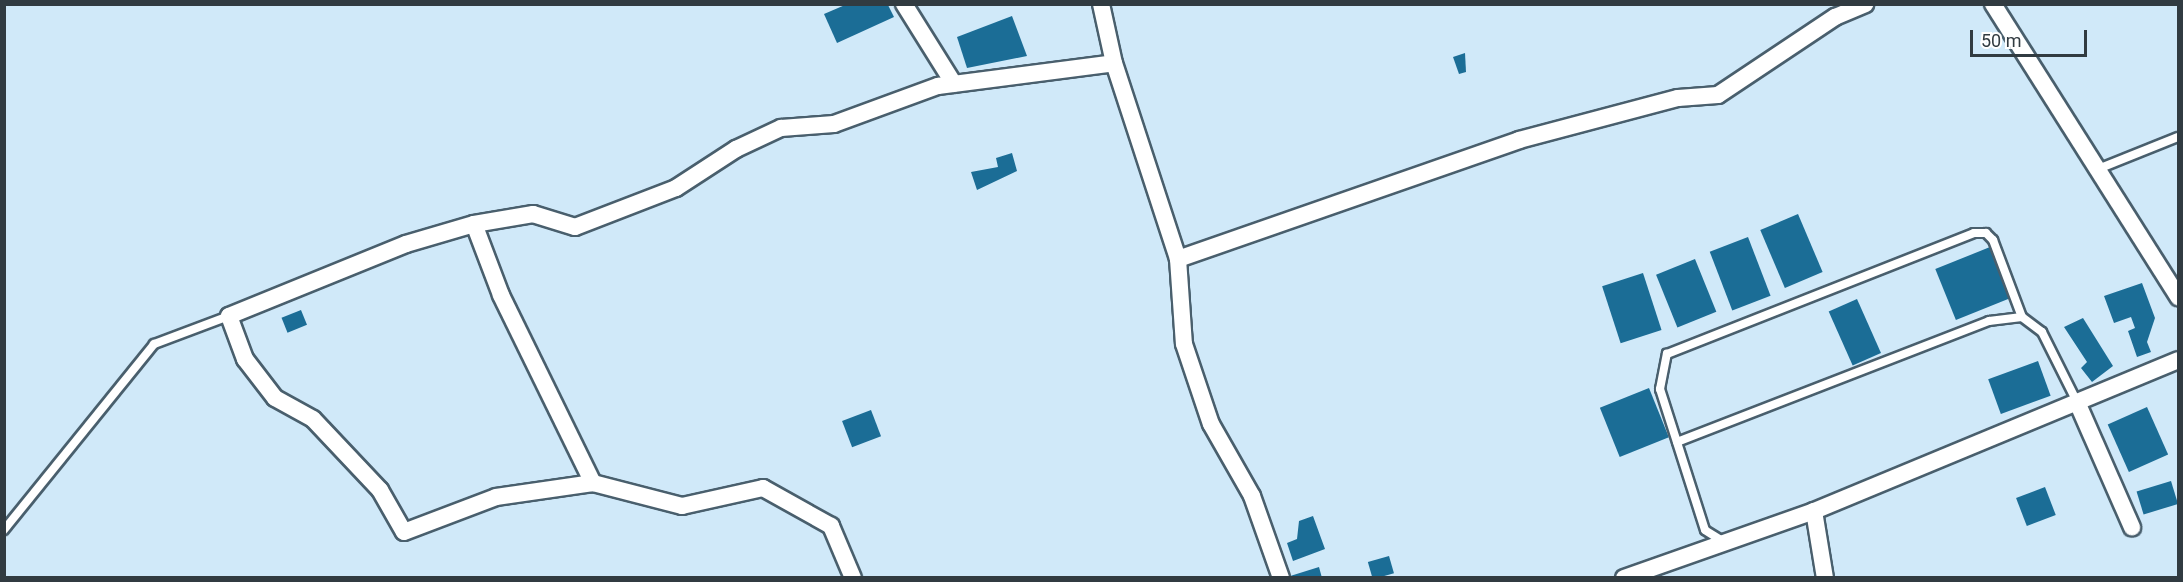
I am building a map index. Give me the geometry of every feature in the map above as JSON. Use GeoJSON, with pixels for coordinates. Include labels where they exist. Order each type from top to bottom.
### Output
{"type":"FeatureCollection","features":[{"type":"Feature","properties":{"kind":"street"},"geometry":{"type":"LineString","coordinates":[[904,4],[954,84]]}},
{"type":"Feature","properties":{"kind":"street"},"geometry":{"type":"LineString","coordinates":[[1101,4],[1114,63],[1178,259],[1184,344],[1211,424],[1252,496],[1281,578]]}},
{"type":"Feature","properties":{"kind":"street"},"geometry":{"type":"LineString","coordinates":[[1178,259],[1519,140],[1678,98],[1718,95],[1835,17],[1865,4]]}},
{"type":"Feature","properties":{"kind":"street"},"geometry":{"type":"LineString","coordinates":[[1993,4],[2178,297]]}},
{"type":"Feature","properties":{"kind":"street"},"geometry":{"type":"LineString","coordinates":[[853,578],[831,526],[763,488],[682,506],[593,483],[496,497],[404,532],[380,490],[313,418],[275,398],[245,359],[229,316],[406,244],[474,224],[533,214],[575,226],[676,188],[736,149],[781,128],[834,124],[954,84],[1114,63]]}},
{"type":"Feature","properties":{"kind":"street"},"geometry":{"type":"LineString","coordinates":[[474,224],[501,295],[593,483]]}},
{"type":"Feature","properties":{"kind":"street"},"geometry":{"type":"LineString","coordinates":[[1624,578],[1814,511],[2178,360]]}},
{"type":"Feature","properties":{"kind":"street"},"geometry":{"type":"LineString","coordinates":[[2077,402],[2132,527]]}},
{"type":"Feature","properties":{"kind":"street"},"geometry":{"type":"LineString","coordinates":[[1814,511],[1825,578]]}},
{"type":"Feature","properties":{"kind":"lane"},"geometry":{"type":"LineString","coordinates":[[2098,169],[2178,137]]}},
{"type":"Feature","properties":{"kind":"lane"},"geometry":{"type":"LineString","coordinates":[[1725,542],[1705,530],[1660,389],[1667,354],[1974,233],[1986,233],[1993,240],[2022,317],[2042,332],[2077,402]]}},
{"type":"Feature","properties":{"kind":"lane"},"geometry":{"type":"LineString","coordinates":[[4,531],[154,344],[229,316]]}},
{"type":"Feature","properties":{"kind":"lane"},"geometry":{"type":"LineString","coordinates":[[1677,442],[1989,321],[2022,317]]}},
{"type":"Feature","properties":{"kind":"building"},"geometry":{"type":"Polygon","coordinates":[[[845,5],[888,5],[894,17],[837,43],[824,14],[845,5]]]}},
{"type":"Feature","properties":{"kind":"building"},"geometry":{"type":"Polygon","coordinates":[[[1012,16],[1027,56],[967,68],[957,37],[1012,16]]]}},
{"type":"Feature","properties":{"kind":"building"},"geometry":{"type":"Polygon","coordinates":[[[1465,53],[1466,72],[1459,74],[1453,57],[1465,53]]]}},
{"type":"Feature","properties":{"kind":"building"},"geometry":{"type":"Polygon","coordinates":[[[1012,153],[1017,171],[977,190],[971,172],[998,167],[996,158],[1012,153]]]}},
{"type":"Feature","properties":{"kind":"building"},"geometry":{"type":"Polygon","coordinates":[[[1798,214],[1823,272],[1785,288],[1760,230],[1798,214]]]}},
{"type":"Feature","properties":{"kind":"building"},"geometry":{"type":"Polygon","coordinates":[[[1748,237],[1771,296],[1732,311],[1710,252],[1748,237]]]}},
{"type":"Feature","properties":{"kind":"building"},"geometry":{"type":"Polygon","coordinates":[[[1990,247],[2011,298],[1956,320],[1935,269],[1990,247]]]}},
{"type":"Feature","properties":{"kind":"building"},"geometry":{"type":"Polygon","coordinates":[[[1695,259],[1716,312],[1677,328],[1656,275],[1695,259]]]}},
{"type":"Feature","properties":{"kind":"building"},"geometry":{"type":"Polygon","coordinates":[[[1643,273],[1662,330],[1621,343],[1602,286],[1643,273]]]}},
{"type":"Feature","properties":{"kind":"building"},"geometry":{"type":"Polygon","coordinates":[[[2142,283],[2155,318],[2147,342],[2151,352],[2137,357],[2128,331],[2135,328],[2131,317],[2114,323],[2104,296],[2142,283]]]}},
{"type":"Feature","properties":{"kind":"building"},"geometry":{"type":"Polygon","coordinates":[[[1857,299],[1881,353],[1853,366],[1829,312],[1857,299]]]}},
{"type":"Feature","properties":{"kind":"building"},"geometry":{"type":"Polygon","coordinates":[[[301,310],[307,325],[288,333],[282,318],[301,310]]]}},
{"type":"Feature","properties":{"kind":"building"},"geometry":{"type":"Polygon","coordinates":[[[2083,318],[2113,366],[2092,382],[2081,368],[2087,362],[2064,327],[2083,318]]]}},
{"type":"Feature","properties":{"kind":"building"},"geometry":{"type":"Polygon","coordinates":[[[2038,361],[2051,396],[2001,414],[1988,379],[2038,361]]]}},
{"type":"Feature","properties":{"kind":"building"},"geometry":{"type":"Polygon","coordinates":[[[1649,388],[1669,437],[1620,457],[1600,408],[1649,388]]]}},
{"type":"Feature","properties":{"kind":"building"},"geometry":{"type":"Polygon","coordinates":[[[2147,407],[2168,455],[2129,472],[2108,424],[2147,407]]]}},
{"type":"Feature","properties":{"kind":"building"},"geometry":{"type":"Polygon","coordinates":[[[871,410],[881,436],[852,447],[842,421],[871,410]]]}},
{"type":"Feature","properties":{"kind":"building"},"geometry":{"type":"Polygon","coordinates":[[[2171,481],[2178,504],[2144,514],[2137,492],[2171,481]]]}},
{"type":"Feature","properties":{"kind":"building"},"geometry":{"type":"Polygon","coordinates":[[[2045,487],[2056,515],[2027,526],[2016,498],[2045,487]]]}},
{"type":"Feature","properties":{"kind":"building"},"geometry":{"type":"Polygon","coordinates":[[[1313,516],[1325,549],[1293,561],[1287,543],[1297,539],[1299,521],[1313,516]]]}},
{"type":"Feature","properties":{"kind":"building"},"geometry":{"type":"Polygon","coordinates":[[[1389,556],[1394,573],[1372,578],[1368,562],[1389,556]]]}},
{"type":"Feature","properties":{"kind":"building"},"geometry":{"type":"Polygon","coordinates":[[[1319,567],[1322,578],[1287,578],[1287,577],[1319,567]]]}}]}
